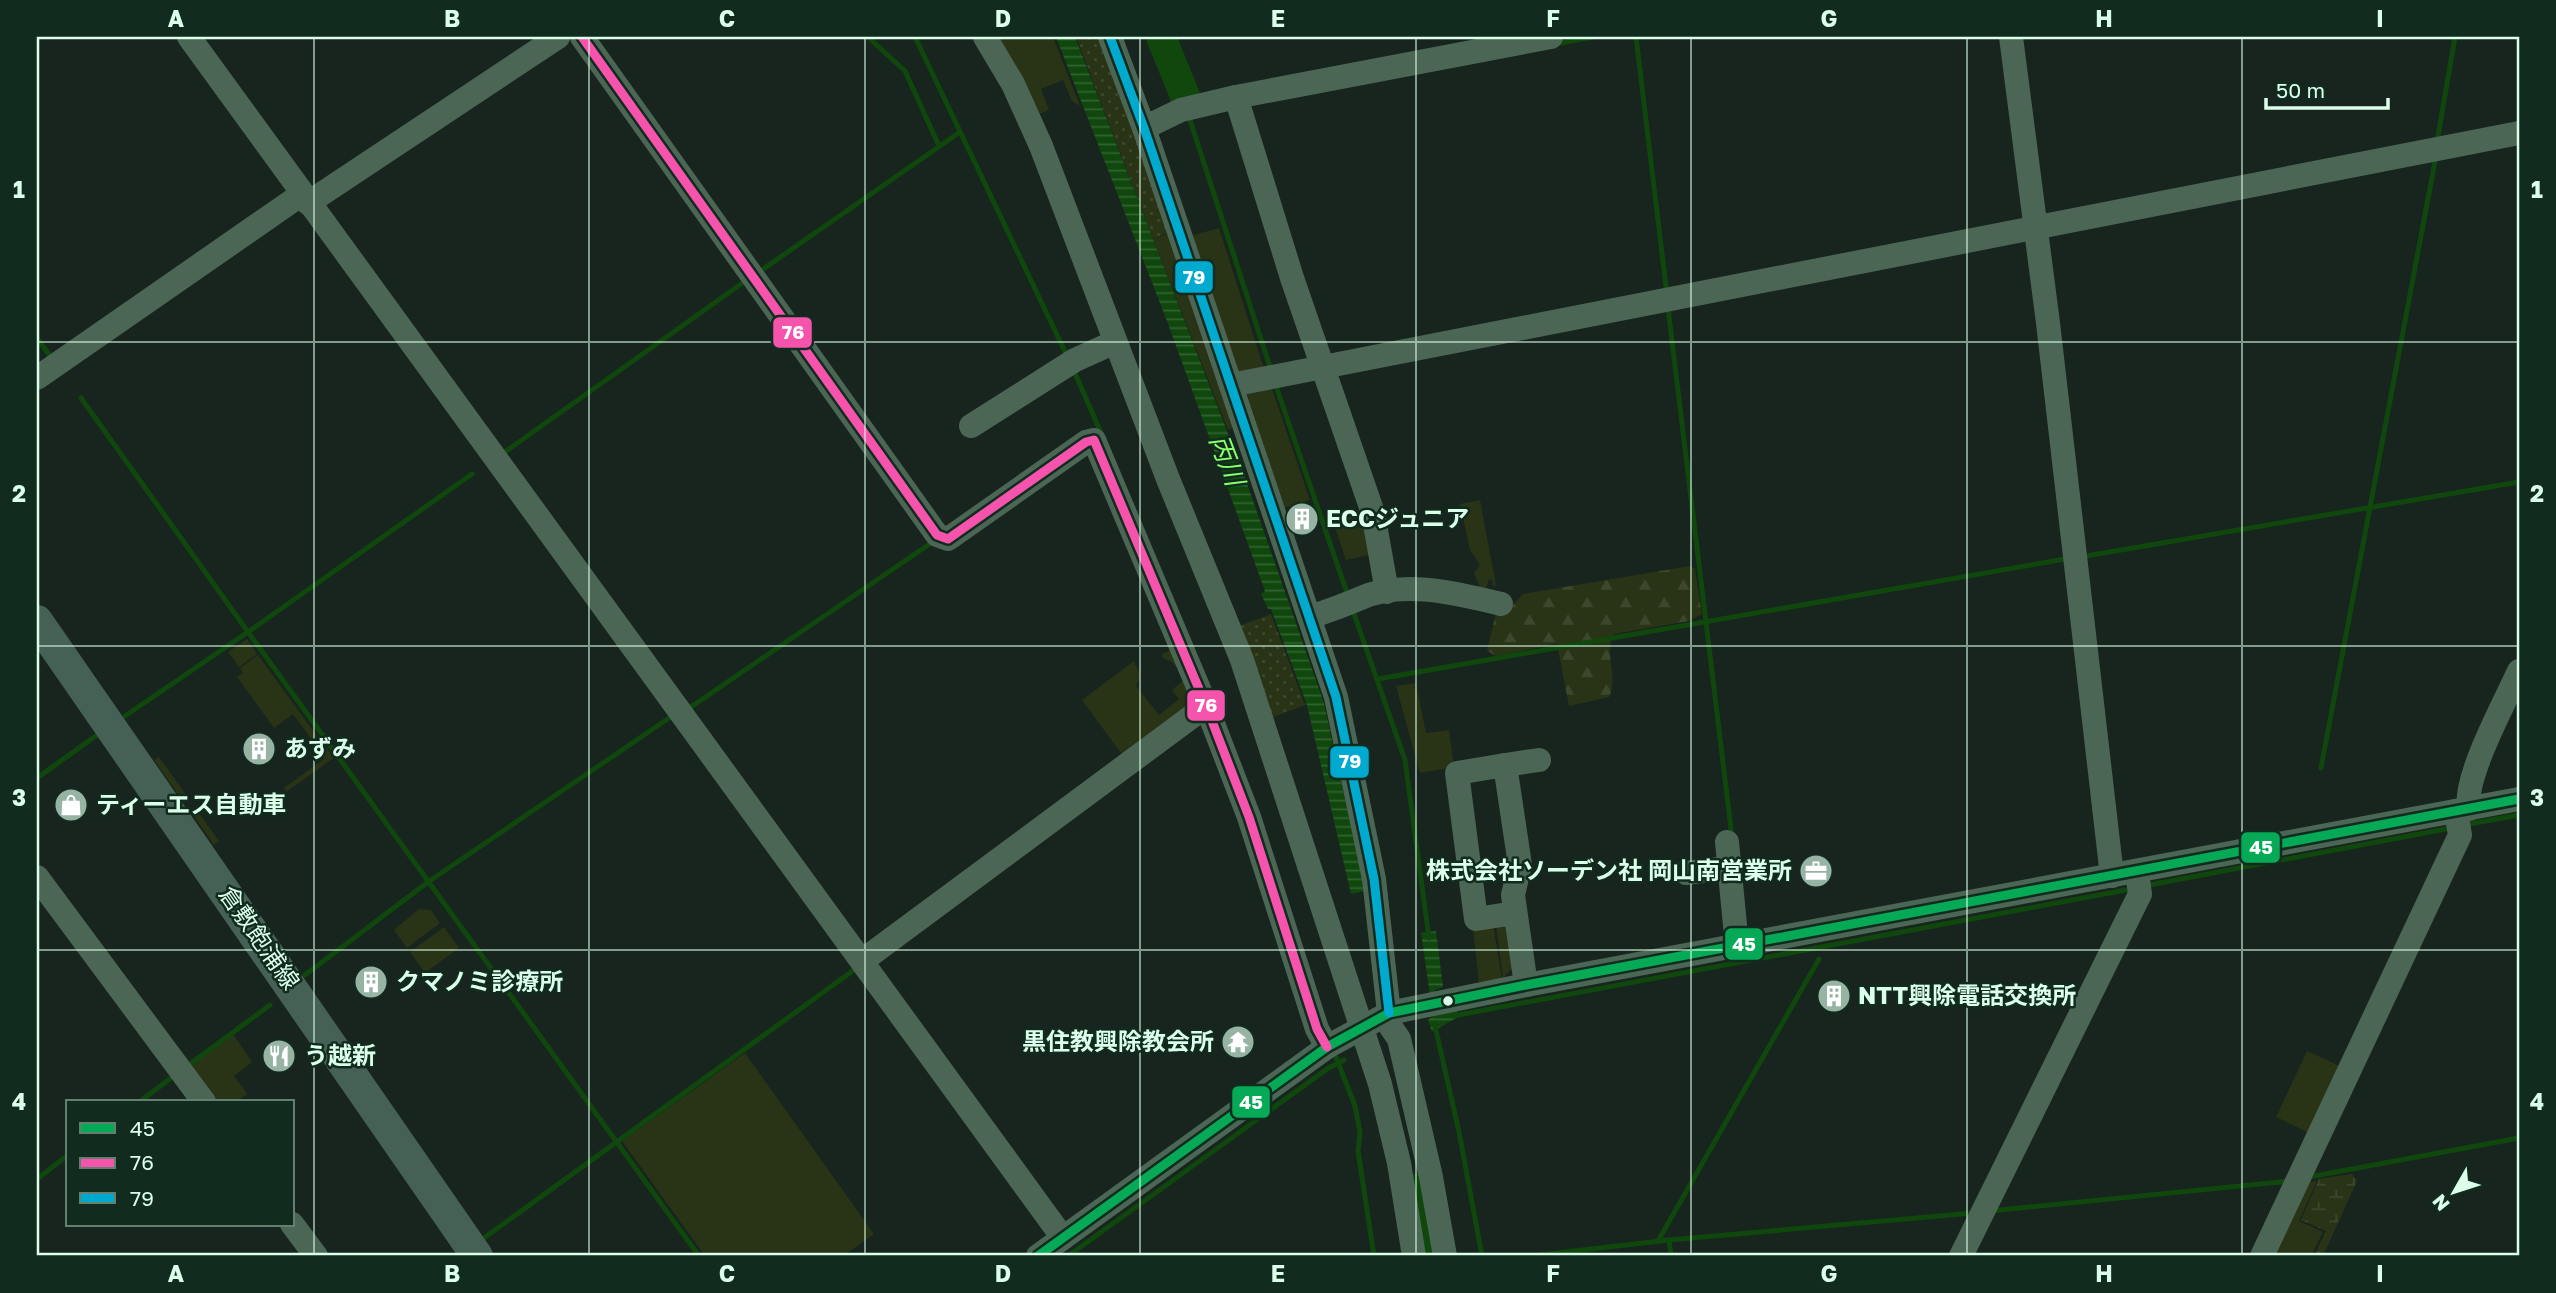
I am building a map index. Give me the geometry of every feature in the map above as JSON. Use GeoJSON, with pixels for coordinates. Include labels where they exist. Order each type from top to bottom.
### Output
{"type":"FeatureCollection","features":[{"type":"Feature","properties":{"kind":"main road","name":"倉敷飽浦線"},"geometry":{"type":"LineString","coordinates":[[37,621],[477,1256]]}},
{"type":"Feature","properties":{"kind":"street"},"geometry":{"type":"LineString","coordinates":[[189,37],[865,959],[1063,1238]]}},
{"type":"Feature","properties":{"kind":"street"},"geometry":{"type":"LineString","coordinates":[[37,379],[558,37]]}},
{"type":"Feature","properties":{"kind":"street"},"geometry":{"type":"LineString","coordinates":[[582,37],[751,276],[903,480],[940,536],[948,539],[1086,442],[1094,440],[1208,710],[1258,842],[1317,1029],[1327,1047]]}},
{"type":"Feature","properties":{"kind":"street"},"geometry":{"type":"LineString","coordinates":[[985,37],[1013,84],[1041,146],[1080,242],[1115,342],[1242,660],[1392,1130],[1414,1256]]}},
{"type":"Feature","properties":{"kind":"street"},"geometry":{"type":"LineString","coordinates":[[1110,37],[1144,128],[1336,697],[1374,879],[1387,1015],[1397,1033],[1402,1050],[1431,1177],[1444,1256]]}},
{"type":"Feature","properties":{"kind":"street"},"geometry":{"type":"LineString","coordinates":[[1144,128],[1187,109],[1552,37]]}},
{"type":"Feature","properties":{"kind":"street"},"geometry":{"type":"LineString","coordinates":[[2011,37],[2112,876]]}},
{"type":"Feature","properties":{"kind":"street"},"geometry":{"type":"LineString","coordinates":[[1237,101],[1323,371],[1373,513],[1388,592]]}},
{"type":"Feature","properties":{"kind":"street"},"geometry":{"type":"LineString","coordinates":[[1231,385],[1273,375],[1323,371],[2519,133]]}},
{"type":"Feature","properties":{"kind":"street"},"geometry":{"type":"LineString","coordinates":[[971,426],[1069,363],[1115,342]]}},
{"type":"Feature","properties":{"kind":"street"},"geometry":{"type":"LineString","coordinates":[[1310,617],[1350,604],[1359,598],[1388,592],[1435,589],[1501,604]]}},
{"type":"Feature","properties":{"kind":"street"},"geometry":{"type":"LineString","coordinates":[[2262,1256],[2460,835],[2461,817],[2475,770],[2519,671]]}},
{"type":"Feature","properties":{"kind":"street"},"geometry":{"type":"LineString","coordinates":[[865,959],[1208,710]]}},
{"type":"Feature","properties":{"kind":"street"},"geometry":{"type":"LineString","coordinates":[[1515,914],[1476,919],[1457,773],[1538,760]]}},
{"type":"Feature","properties":{"kind":"street"},"geometry":{"type":"LineString","coordinates":[[1505,765],[1520,865],[1513,895],[1526,985]]}},
{"type":"Feature","properties":{"kind":"street"},"geometry":{"type":"LineString","coordinates":[[1038,1256],[1327,1047],[1387,1015],[1437,1002],[2112,876],[2138,880],[2461,817],[2519,799]]}},
{"type":"Feature","properties":{"kind":"street"},"geometry":{"type":"LineString","coordinates":[[1727,842],[1737,946]]}},
{"type":"Feature","properties":{"kind":"street"},"geometry":{"type":"LineString","coordinates":[[1686,873],[1728,868]]}},
{"type":"Feature","properties":{"kind":"street"},"geometry":{"type":"LineString","coordinates":[[37,877],[203,1100]]}},
{"type":"Feature","properties":{"kind":"street"},"geometry":{"type":"LineString","coordinates":[[1961,1256],[2138,880]]}},
{"type":"Feature","properties":{"kind":"street"},"geometry":{"type":"LineString","coordinates":[[294,1226],[316,1256]]}},
{"type":"Feature","properties":{"kind":"green space"},"geometry":{"type":"Polygon","coordinates":[[[995,37],[1053,37],[1080,106],[1072,101],[1063,80],[1041,89],[1049,110],[1039,114],[995,37]]]}},
{"type":"Feature","properties":{"kind":"green space"},"geometry":{"type":"Polygon","coordinates":[[[1076,37],[1099,37],[1170,232],[1153,239],[1076,37]]]}},
{"type":"Feature","properties":{"kind":"green space"},"geometry":{"type":"Polygon","coordinates":[[[1219,228],[1265,372],[1240,377],[1187,237],[1219,228]]]}},
{"type":"Feature","properties":{"kind":"green space"},"geometry":{"type":"Polygon","coordinates":[[[1171,233],[1235,427],[1228,430],[1153,239],[1171,233]]]}},
{"type":"Feature","properties":{"kind":"green space"},"geometry":{"type":"Polygon","coordinates":[[[1269,380],[1310,500],[1281,509],[1242,388],[1269,380]]]}},
{"type":"Feature","properties":{"kind":"green space"},"geometry":{"type":"Polygon","coordinates":[[[1480,500],[1496,585],[1493,586],[1492,580],[1489,579],[1486,588],[1481,590],[1474,573],[1480,565],[1470,550],[1460,504],[1480,500]]]}},
{"type":"Feature","properties":{"kind":"green space"},"geometry":{"type":"Polygon","coordinates":[[[1367,508],[1377,553],[1346,560],[1332,518],[1367,508]]]}},
{"type":"Feature","properties":{"kind":"green space"},"geometry":{"type":"Polygon","coordinates":[[[1690,566],[1695,569],[1702,614],[1689,621],[1614,634],[1610,649],[1612,689],[1609,697],[1569,706],[1557,644],[1496,656],[1487,651],[1497,609],[1513,605],[1523,594],[1690,566]]]}},
{"type":"Feature","properties":{"kind":"green space"},"geometry":{"type":"Polygon","coordinates":[[[1271,614],[1305,705],[1273,717],[1234,628],[1271,614]]]}},
{"type":"Feature","properties":{"kind":"green space"},"geometry":{"type":"Polygon","coordinates":[[[247,639],[257,654],[239,667],[228,652],[247,639]]]}},
{"type":"Feature","properties":{"kind":"green space"},"geometry":{"type":"Polygon","coordinates":[[[1177,647],[1202,704],[1126,760],[1082,700],[1134,661],[1140,675],[1136,686],[1159,715],[1179,699],[1172,690],[1185,679],[1162,654],[1177,647]]]}},
{"type":"Feature","properties":{"kind":"green space"},"geometry":{"type":"Polygon","coordinates":[[[258,655],[317,736],[312,740],[293,714],[274,728],[237,677],[243,673],[240,668],[258,655]]]}},
{"type":"Feature","properties":{"kind":"green space"},"geometry":{"type":"Polygon","coordinates":[[[1416,683],[1426,733],[1449,730],[1454,767],[1420,773],[1396,686],[1416,683]]]}},
{"type":"Feature","properties":{"kind":"green space"},"geometry":{"type":"Polygon","coordinates":[[[326,747],[334,758],[286,792],[284,788],[324,759],[320,752],[326,747]]]}},
{"type":"Feature","properties":{"kind":"green space"},"geometry":{"type":"Polygon","coordinates":[[[159,757],[187,796],[182,800],[154,760],[159,757]]]}},
{"type":"Feature","properties":{"kind":"green space"},"geometry":{"type":"Polygon","coordinates":[[[199,813],[219,841],[214,845],[194,816],[199,813]]]}},
{"type":"Feature","properties":{"kind":"green space"},"geometry":{"type":"Polygon","coordinates":[[[419,909],[431,910],[440,923],[407,948],[394,930],[419,909]]]}},
{"type":"Feature","properties":{"kind":"green space"},"geometry":{"type":"Polygon","coordinates":[[[1493,924],[1502,980],[1479,984],[1473,929],[1493,924]]]}},
{"type":"Feature","properties":{"kind":"green space"},"geometry":{"type":"Polygon","coordinates":[[[1506,924],[1516,964],[1503,978],[1496,925],[1506,924]]]}},
{"type":"Feature","properties":{"kind":"green space"},"geometry":{"type":"Polygon","coordinates":[[[444,927],[459,948],[425,973],[410,952],[444,927]]]}},
{"type":"Feature","properties":{"kind":"green space"},"geometry":{"type":"Polygon","coordinates":[[[233,1034],[252,1062],[234,1076],[247,1094],[239,1100],[207,1100],[184,1069],[233,1034]]]}},
{"type":"Feature","properties":{"kind":"green space"},"geometry":{"type":"Polygon","coordinates":[[[2307,1051],[2340,1066],[2309,1133],[2276,1117],[2307,1051]]]}},
{"type":"Feature","properties":{"kind":"green space"},"geometry":{"type":"Polygon","coordinates":[[[745,1053],[874,1234],[843,1256],[705,1256],[622,1141],[745,1053]]]}},
{"type":"Feature","properties":{"kind":"green space"},"geometry":{"type":"Polygon","coordinates":[[[2352,1174],[2357,1181],[2323,1256],[2314,1256],[2326,1231],[2301,1220],[2319,1179],[2352,1174]]]}},
{"type":"Feature","properties":{"kind":"green space"},"geometry":{"type":"Polygon","coordinates":[[[2317,1181],[2299,1221],[2323,1232],[2311,1256],[2267,1256],[2300,1182],[2317,1181]]]}},
{"type":"Feature","properties":{"kind":"water"},"geometry":{"type":"Polygon","coordinates":[[[1056,37],[1075,37],[1244,475],[1324,703],[1365,891],[1351,894],[1307,705],[1271,609],[1268,609],[1261,594],[1265,591],[1167,321],[1056,37]]]}},
{"type":"Feature","properties":{"kind":"water"},"geometry":{"type":"Polygon","coordinates":[[[1436,931],[1443,987],[1435,990],[1440,1014],[1457,1011],[1458,1017],[1432,1032],[1428,1020],[1433,1016],[1421,933],[1436,931]]]}},
{"type":"Feature","properties":{"kind":"waterway"},"geometry":{"type":"LineString","coordinates":[[868,37],[905,71],[939,146]]}},
{"type":"Feature","properties":{"kind":"waterway"},"geometry":{"type":"LineString","coordinates":[[915,37],[1068,358]]}},
{"type":"Feature","properties":{"kind":"waterway"},"geometry":{"type":"LineString","coordinates":[[1161,37],[1185,96]]}},
{"type":"Feature","properties":{"kind":"waterway"},"geometry":{"type":"LineString","coordinates":[[1555,44],[1593,37]]}},
{"type":"Feature","properties":{"kind":"waterway"},"geometry":{"type":"LineString","coordinates":[[1636,37],[1667,295]]}},
{"type":"Feature","properties":{"kind":"waterway"},"geometry":{"type":"LineString","coordinates":[[2437,142],[2455,37]]}},
{"type":"Feature","properties":{"kind":"waterway"},"geometry":{"type":"LineString","coordinates":[[1189,117],[1271,370]]}},
{"type":"Feature","properties":{"kind":"waterway"},"geometry":{"type":"LineString","coordinates":[[759,272],[960,132]]}},
{"type":"Feature","properties":{"kind":"waterway"},"geometry":{"type":"LineString","coordinates":[[2321,768],[2436,156]]}},
{"type":"Feature","properties":{"kind":"waterway"},"geometry":{"type":"LineString","coordinates":[[502,454],[748,279]]}},
{"type":"Feature","properties":{"kind":"waterway"},"geometry":{"type":"LineString","coordinates":[[1668,308],[1732,837]]}},
{"type":"Feature","properties":{"kind":"waterway"},"geometry":{"type":"LineString","coordinates":[[37,338],[53,360]]}},
{"type":"Feature","properties":{"kind":"waterway"},"geometry":{"type":"LineString","coordinates":[[1074,371],[1102,435]]}},
{"type":"Feature","properties":{"kind":"waterway"},"geometry":{"type":"LineString","coordinates":[[1275,383],[1348,596]]}},
{"type":"Feature","properties":{"kind":"waterway"},"geometry":{"type":"LineString","coordinates":[[81,398],[248,632],[472,474]]}},
{"type":"Feature","properties":{"kind":"waterway"},"geometry":{"type":"LineString","coordinates":[[2086,556],[2519,482]]}},
{"type":"Feature","properties":{"kind":"waterway"},"geometry":{"type":"LineString","coordinates":[[688,709],[934,541]]}},
{"type":"Feature","properties":{"kind":"waterway"},"geometry":{"type":"LineString","coordinates":[[1378,679],[2065,559]]}},
{"type":"Feature","properties":{"kind":"waterway"},"geometry":{"type":"LineString","coordinates":[[1352,608],[1405,760],[1429,938]]}},
{"type":"Feature","properties":{"kind":"waterway"},"geometry":{"type":"LineString","coordinates":[[125,716],[248,632],[699,1256]]}},
{"type":"Feature","properties":{"kind":"waterway"},"geometry":{"type":"LineString","coordinates":[[305,975],[428,882],[672,716]]}},
{"type":"Feature","properties":{"kind":"waterway"},"geometry":{"type":"LineString","coordinates":[[37,778],[97,735]]}},
{"type":"Feature","properties":{"kind":"waterway"},"geometry":{"type":"LineString","coordinates":[[2464,825],[2519,815]]}},
{"type":"Feature","properties":{"kind":"waterway"},"geometry":{"type":"LineString","coordinates":[[2144,886],[2451,828]]}},
{"type":"Feature","properties":{"kind":"waterway"},"geometry":{"type":"LineString","coordinates":[[1453,1016],[2131,889]]}},
{"type":"Feature","properties":{"kind":"waterway"},"geometry":{"type":"LineString","coordinates":[[1658,1241],[1819,959]]}},
{"type":"Feature","properties":{"kind":"waterway"},"geometry":{"type":"LineString","coordinates":[[484,1238],[858,967]]}},
{"type":"Feature","properties":{"kind":"waterway"},"geometry":{"type":"LineString","coordinates":[[186,1067],[270,1005]]}},
{"type":"Feature","properties":{"kind":"waterway"},"geometry":{"type":"LineString","coordinates":[[1435,1026],[1459,1132],[1482,1256]]}},
{"type":"Feature","properties":{"kind":"waterway"},"geometry":{"type":"LineString","coordinates":[[1336,1057],[1355,1106],[1360,1132],[1358,1151],[1374,1256]]}},
{"type":"Feature","properties":{"kind":"waterway"},"geometry":{"type":"LineString","coordinates":[[1068,1256],[1327,1069],[1344,1060]]}},
{"type":"Feature","properties":{"kind":"waterway"},"geometry":{"type":"LineString","coordinates":[[142,1100],[175,1075]]}},
{"type":"Feature","properties":{"kind":"waterway"},"geometry":{"type":"LineString","coordinates":[[2309,1177],[2519,1138]]}},
{"type":"Feature","properties":{"kind":"waterway"},"geometry":{"type":"LineString","coordinates":[[37,1179],[66,1157]]}},
{"type":"Feature","properties":{"kind":"waterway"},"geometry":{"type":"LineString","coordinates":[[1990,1211],[2290,1181]]}},
{"type":"Feature","properties":{"kind":"waterway","name":"丙川"},"geometry":{"type":"LineString","coordinates":[[1421,1187],[1431,1256]]}},
{"type":"Feature","properties":{"kind":"waterway"},"geometry":{"type":"LineString","coordinates":[[1531,1256],[1669,1240],[1973,1213]]}},
{"type":"Feature","properties":{"kind":"waterway"},"geometry":{"type":"LineString","coordinates":[[1669,1240],[1671,1256]]}},
{"type":"Feature","properties":{"kind":"transit line","name":"76"},"geometry":{"type":"LineString","coordinates":[[582,37],[937,535],[948,539],[1086,442],[1094,440],[1207,708],[1249,817],[1317,1029],[1327,1047]]}},
{"type":"Feature","properties":{"kind":"transit line","name":"79"},"geometry":{"type":"LineString","coordinates":[[1110,37],[1144,128],[1336,697],[1374,879],[1389,1013]]}},
{"type":"Feature","properties":{"kind":"transit line","name":"45"},"geometry":{"type":"LineString","coordinates":[[1038,1256],[1327,1047],[1389,1013],[2519,799]]}},
{"type":"Feature","properties":{"kind":"place","name":"ECCジュニア"},"geometry":{"type":"Point","coordinates":[1302,519]}},
{"type":"Feature","properties":{"kind":"place","name":"あずみ"},"geometry":{"type":"Point","coordinates":[259,749]}},
{"type":"Feature","properties":{"kind":"place","name":"ティーエス自動車"},"geometry":{"type":"Point","coordinates":[71,805]}},
{"type":"Feature","properties":{"kind":"place","name":"株式会社ソーデン社 岡山南営業所"},"geometry":{"type":"Point","coordinates":[1816,871]}},
{"type":"Feature","properties":{"kind":"place","name":"クマノミ診療所"},"geometry":{"type":"Point","coordinates":[371,982]}},
{"type":"Feature","properties":{"kind":"place","name":"NTT興除電話交換所"},"geometry":{"type":"Point","coordinates":[1834,996]}},
{"type":"Feature","properties":{"kind":"place","name":"黒住教興除教会所"},"geometry":{"type":"Point","coordinates":[1238,1042]}},
{"type":"Feature","properties":{"kind":"place","name":"う越新"},"geometry":{"type":"Point","coordinates":[279,1056]}}]}
